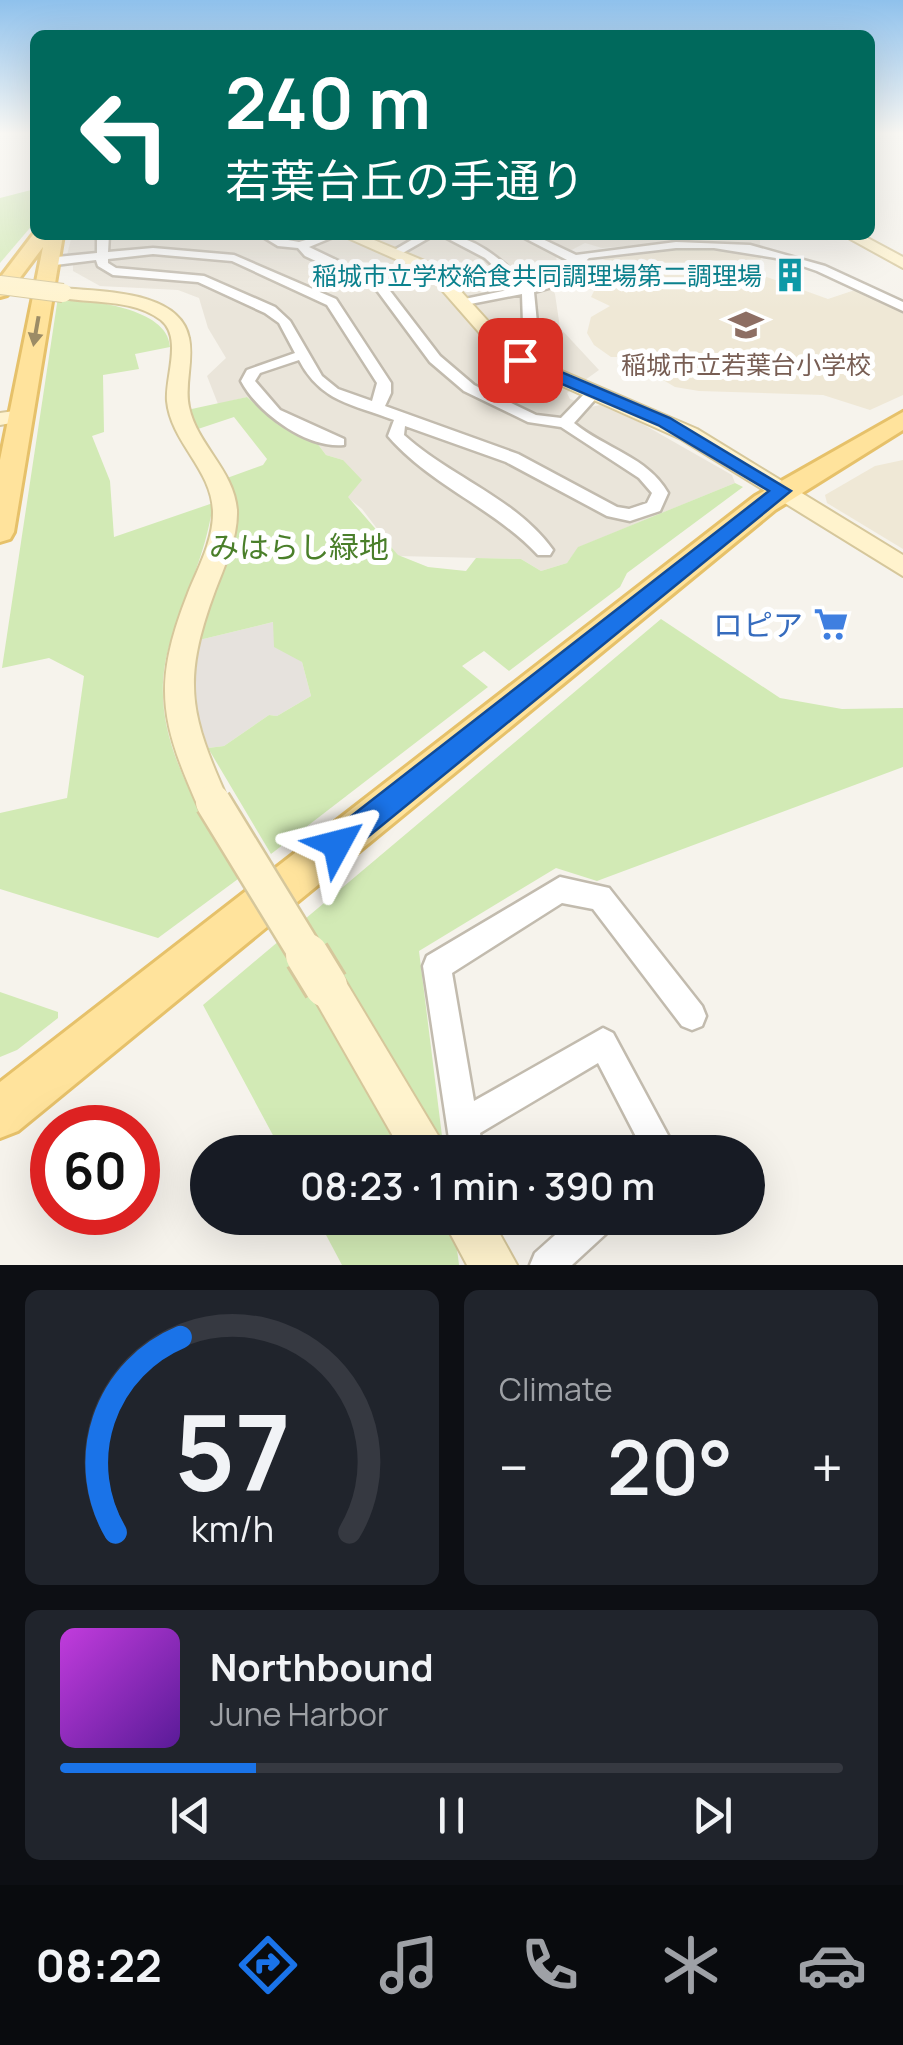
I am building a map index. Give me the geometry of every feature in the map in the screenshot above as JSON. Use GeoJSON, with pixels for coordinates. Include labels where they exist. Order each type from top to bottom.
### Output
{"type":"FeatureCollection","features":[{"type":"Feature","properties":{"kind":"main road"},"geometry":{"type":"LineString","coordinates":[[0,288],[38,240]]}},
{"type":"Feature","properties":{"kind":"main road"},"geometry":{"type":"LineString","coordinates":[[0,532],[10,417],[53,240]]}},
{"type":"Feature","properties":{"kind":"main road"},"geometry":{"type":"LineString","coordinates":[[364,240],[433,270],[505,349],[543,372],[677,428],[903,567]]}},
{"type":"Feature","properties":{"kind":"main road"},"geometry":{"type":"LineString","coordinates":[[861,240],[903,260]]}},
{"type":"Feature","properties":{"kind":"main road"},"geometry":{"type":"LineString","coordinates":[[870,240],[903,260]]}},
{"type":"Feature","properties":{"kind":"main road"},"geometry":{"type":"LineString","coordinates":[[0,288],[144,305],[172,321],[180,334],[176,386],[180,412],[220,482],[225,512],[219,548],[182,642],[177,672],[177,706],[187,748],[213,802],[416,1135]]}},
{"type":"Feature","properties":{"kind":"main road"},"geometry":{"type":"LineString","coordinates":[[0,1113],[782,491],[903,420]]}},
{"type":"Feature","properties":{"kind":"street"},"geometry":{"type":"LineString","coordinates":[[103,240],[102,264],[113,271],[200,279],[270,310],[284,320],[322,385],[512,458],[613,512],[630,514],[654,507],[660,493],[652,478],[585,441],[565,424],[533,419],[469,388],[435,359],[380,286],[308,254],[302,246]]}},
{"type":"Feature","properties":{"kind":"street"},"geometry":{"type":"LineString","coordinates":[[274,240],[302,246],[318,240]]}},
{"type":"Feature","properties":{"kind":"street"},"geometry":{"type":"LineString","coordinates":[[396,252],[419,240]]}},
{"type":"Feature","properties":{"kind":"street"},"geometry":{"type":"LineString","coordinates":[[457,240],[490,256],[528,291],[530,323],[540,338],[505,349]]}},
{"type":"Feature","properties":{"kind":"street"},"geometry":{"type":"LineString","coordinates":[[536,240],[575,259],[678,244],[746,246],[826,267],[903,307]]}},
{"type":"Feature","properties":{"kind":"street"},"geometry":{"type":"LineString","coordinates":[[47,262],[153,251],[222,255],[321,294],[339,309],[384,383],[384,393],[376,408]]}},
{"type":"Feature","properties":{"kind":"street"},"geometry":{"type":"LineString","coordinates":[[464,303],[556,282],[575,259]]}},
{"type":"Feature","properties":{"kind":"street"},"geometry":{"type":"LineString","coordinates":[[301,355],[254,370],[248,381],[254,394],[278,417],[338,442]]}},
{"type":"Feature","properties":{"kind":"street"},"geometry":{"type":"LineString","coordinates":[[565,424],[594,392]]}},
{"type":"Feature","properties":{"kind":"street"},"geometry":{"type":"LineString","coordinates":[[406,417],[398,425],[396,436],[427,467],[526,528],[544,550]]}},
{"type":"Feature","properties":{"kind":"street"},"geometry":{"type":"LineString","coordinates":[[464,1135],[437,966],[560,890],[600,897],[692,1016]]}},
{"type":"Feature","properties":{"kind":"street"},"geometry":{"type":"LineString","coordinates":[[471,1135],[603,1044],[652,1135]]}},
{"type":"Feature","properties":{"kind":"street"},"geometry":{"type":"LineString","coordinates":[[547,1265],[580,1235]]}},
{"type":"Feature","properties":{"kind":"shaded area"},"geometry":{"type":"Polygon","coordinates":[[[71,240],[760,240],[760,246],[692,241],[602,248],[585,243],[556,258],[559,268],[548,281],[555,294],[560,328],[599,370],[567,393],[570,399],[591,407],[600,405],[639,422],[732,475],[735,483],[579,547],[567,563],[541,571],[521,559],[398,556],[362,509],[347,497],[343,460],[326,455],[314,439],[277,424],[247,397],[218,404],[207,376],[226,358],[208,328],[199,298],[178,290],[100,286],[73,271],[73,262],[67,255],[71,240]]]}},
{"type":"Feature","properties":{"kind":"shaded area","name":"稲城市立若葉台小学校"},"geometry":{"type":"Polygon","coordinates":[[[694,248],[761,252],[761,259],[747,270],[828,299],[858,289],[903,313],[903,395],[870,410],[823,395],[699,391],[675,387],[646,370],[645,357],[611,357],[594,345],[587,333],[591,317],[610,306],[591,297],[599,281],[622,267],[598,257],[694,248]]]}},
{"type":"Feature","properties":{"kind":"shaded area"},"geometry":{"type":"Polygon","coordinates":[[[903,460],[903,549],[827,503],[825,495],[875,466],[903,460]]]}},
{"type":"Feature","properties":{"kind":"shaded area"},"geometry":{"type":"Polygon","coordinates":[[[273,622],[302,662],[311,696],[277,716],[269,715],[224,746],[208,748],[194,702],[195,641],[273,622]]]}},
{"type":"Feature","properties":{"kind":"green space"},"geometry":{"type":"Polygon","coordinates":[[[30,192],[30,228],[0,263],[0,198],[30,192]]]}},
{"type":"Feature","properties":{"kind":"green space"},"geometry":{"type":"Polygon","coordinates":[[[58,297],[107,304],[142,315],[166,334],[170,347],[135,354],[139,369],[103,375],[104,432],[92,436],[110,481],[114,537],[213,503],[200,557],[170,643],[164,706],[179,766],[238,879],[158,938],[0,889],[0,813],[67,798],[84,676],[49,658],[2,668],[58,297]]]}},
{"type":"Feature","properties":{"kind":"green space","name":"みはらし緑地"},"geometry":{"type":"Polygon","coordinates":[[[247,397],[277,424],[314,439],[326,455],[343,460],[362,480],[348,497],[398,555],[428,567],[466,571],[476,558],[521,559],[541,571],[567,563],[578,547],[735,483],[743,487],[627,573],[620,587],[509,671],[484,651],[462,666],[488,687],[271,854],[208,748],[224,746],[269,715],[277,716],[311,696],[302,662],[274,647],[273,622],[195,641],[229,549],[237,514],[227,478],[263,465],[267,459],[234,417],[198,429],[187,410],[247,397]]]}},
{"type":"Feature","properties":{"kind":"green space"},"geometry":{"type":"Polygon","coordinates":[[[661,619],[780,698],[842,709],[903,708],[903,767],[597,881],[556,868],[419,951],[442,1135],[273,1135],[203,1005],[661,619]]]}},
{"type":"Feature","properties":{"kind":"green space"},"geometry":{"type":"Polygon","coordinates":[[[0,992],[58,1012],[58,1018],[17,1050],[0,1057],[0,992]]]}},
{"type":"Feature","properties":{"kind":"green space"},"geometry":{"type":"Polygon","coordinates":[[[326,1235],[455,1235],[459,1265],[342,1265],[326,1235]]]}},
{"type":"Feature","properties":{"kind":"place","name":"稲城市立学校給食共同調理場第二調理場"},"geometry":{"type":"Point","coordinates":[790,275]}},
{"type":"Feature","properties":{"kind":"place","name":"稲城市立若葉台小学校"},"geometry":{"type":"Point","coordinates":[746,325]}},
{"type":"Feature","properties":{"kind":"place","name":"ロピア"},"geometry":{"type":"Point","coordinates":[831,624]}},
{"type":"Feature","properties":{"kind":"route"},"geometry":{"type":"LineString","coordinates":[[337,844],[782,491],[664,421],[520,360]]}}]}
